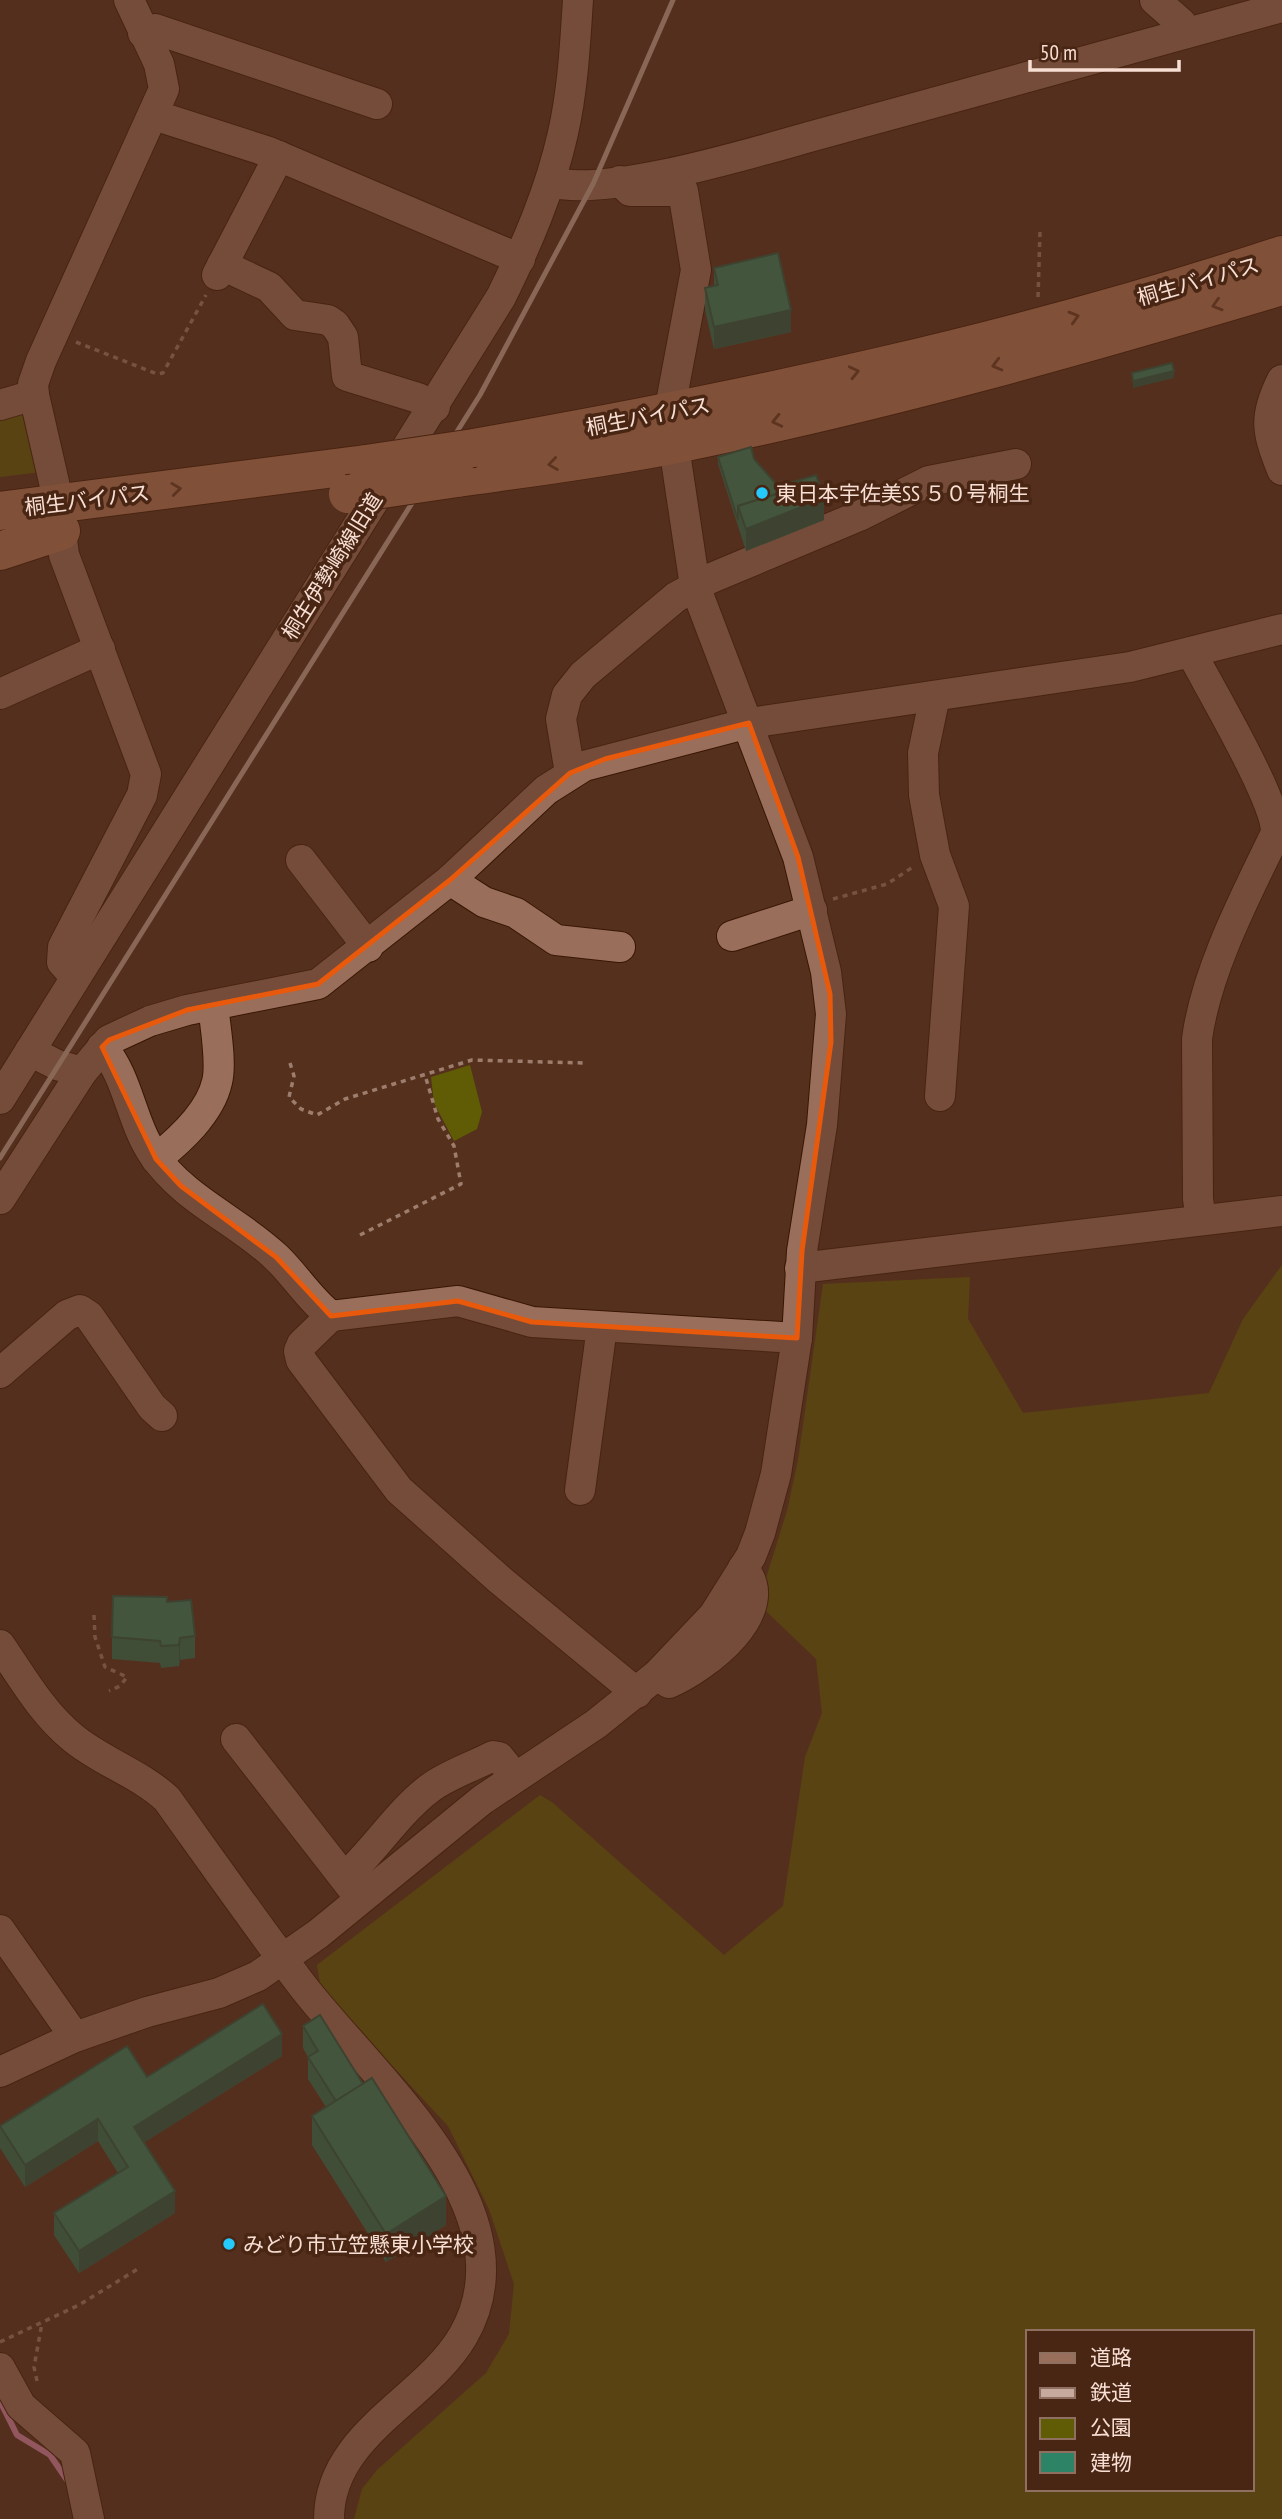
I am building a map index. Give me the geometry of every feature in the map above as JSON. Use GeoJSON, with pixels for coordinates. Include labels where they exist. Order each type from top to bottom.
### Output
{"type":"FeatureCollection","features":[{"type":"Feature","properties":{"kind":"highway","name":"桐生バイパス"},"geometry":{"type":"LineString","coordinates":[[671,428],[913,359],[1042,326],[1282,256]]}},
{"type":"Feature","properties":{"kind":"highway","name":"桐生バイパス"},"geometry":{"type":"LineString","coordinates":[[0,538],[60,517],[466,463],[671,428],[884,396],[1282,286]]}},
{"type":"Feature","properties":{"kind":"highway"},"geometry":{"type":"LineString","coordinates":[[0,495],[60,517]]}},
{"type":"Feature","properties":{"kind":"highway","name":"桐生バイパス"},"geometry":{"type":"LineString","coordinates":[[0,511],[60,517]]}},
{"type":"Feature","properties":{"kind":"highway"},"geometry":{"type":"LineString","coordinates":[[0,551],[60,517]]}},
{"type":"Feature","properties":{"kind":"street"},"geometry":{"type":"LineString","coordinates":[[75,977],[62,962],[63,947],[146,783],[144,764],[64,555],[60,517],[34,395],[36,374],[53,333],[154,115],[163,89],[163,77],[129,0]]}},
{"type":"Feature","properties":{"kind":"street","name":"桐生伊勢崎線旧道"},"geometry":{"type":"LineString","coordinates":[[3,1087],[30,1051],[355,529],[482,332],[520,259],[550,182],[567,110],[578,0]]}},
{"type":"Feature","properties":{"kind":"street"},"geometry":{"type":"LineString","coordinates":[[1155,0],[1181,23],[1186,33]]}},
{"type":"Feature","properties":{"kind":"street"},"geometry":{"type":"LineString","coordinates":[[550,182],[576,187],[620,181],[733,157],[1282,7]]}},
{"type":"Feature","properties":{"kind":"street"},"geometry":{"type":"LineString","coordinates":[[143,33],[155,29],[377,104]]}},
{"type":"Feature","properties":{"kind":"street"},"geometry":{"type":"LineString","coordinates":[[154,115],[279,156],[520,259]]}},
{"type":"Feature","properties":{"kind":"street"},"geometry":{"type":"LineString","coordinates":[[279,156],[219,270],[270,287],[295,315],[328,320],[335,324],[343,337],[346,376],[418,398],[435,407]]}},
{"type":"Feature","properties":{"kind":"street"},"geometry":{"type":"LineString","coordinates":[[353,1888],[596,1724],[647,1684],[714,1615],[743,1568],[760,1533],[776,1474],[797,1338],[800,1268],[831,1042],[830,994],[798,857],[749,723],[704,617],[695,586],[671,428],[696,270],[682,191],[630,191],[620,181]]}},
{"type":"Feature","properties":{"kind":"street"},"geometry":{"type":"LineString","coordinates":[[1282,380],[1273,398],[1268,424],[1270,440],[1282,470]]}},
{"type":"Feature","properties":{"kind":"street"},"geometry":{"type":"LineString","coordinates":[[0,405],[34,395]]}},
{"type":"Feature","properties":{"kind":"street"},"geometry":{"type":"LineString","coordinates":[[570,774],[561,719],[563,707],[574,685],[606,655],[695,586],[859,516],[929,481],[1016,464]]}},
{"type":"Feature","properties":{"kind":"street"},"geometry":{"type":"LineString","coordinates":[[0,1199],[82,1072],[102,1047],[118,1035],[150,1021],[213,1005],[308,988],[327,978],[450,880],[546,790],[570,774],[605,759],[749,723],[1130,667],[1282,629]]}},
{"type":"Feature","properties":{"kind":"street"},"geometry":{"type":"LineString","coordinates":[[0,694],[100,649]]}},
{"type":"Feature","properties":{"kind":"street"},"geometry":{"type":"LineString","coordinates":[[1191,652],[1259,782],[1276,824],[1276,833],[1222,955],[1199,1020],[1198,1199],[1201,1220]]}},
{"type":"Feature","properties":{"kind":"street"},"geometry":{"type":"LineString","coordinates":[[936,696],[922,772],[933,844],[954,906],[940,1096]]}},
{"type":"Feature","properties":{"kind":"street"},"geometry":{"type":"LineString","coordinates":[[302,860],[368,947]]}},
{"type":"Feature","properties":{"kind":"street"},"geometry":{"type":"LineString","coordinates":[[450,880],[484,902],[516,913],[556,940],[620,947]]}},
{"type":"Feature","properties":{"kind":"street"},"geometry":{"type":"LineString","coordinates":[[732,936],[811,907]]}},
{"type":"Feature","properties":{"kind":"street"},"geometry":{"type":"LineString","coordinates":[[156,1159],[188,1129],[210,1100],[217,1083],[213,1005]]}},
{"type":"Feature","properties":{"kind":"street"},"geometry":{"type":"LineString","coordinates":[[102,1047],[114,1064],[135,1120],[156,1159],[181,1186],[276,1257],[331,1316]]}},
{"type":"Feature","properties":{"kind":"street"},"geometry":{"type":"LineString","coordinates":[[30,1051],[57,1065],[82,1072]]}},
{"type":"Feature","properties":{"kind":"street"},"geometry":{"type":"LineString","coordinates":[[800,1268],[1282,1211]]}},
{"type":"Feature","properties":{"kind":"street"},"geometry":{"type":"LineString","coordinates":[[647,1684],[458,1545],[390,1479],[301,1360],[299,1352],[302,1344],[331,1316],[458,1301],[532,1322],[797,1338]]}},
{"type":"Feature","properties":{"kind":"street"},"geometry":{"type":"LineString","coordinates":[[0,1373],[67,1315],[80,1310],[89,1316],[152,1407],[162,1416]]}},
{"type":"Feature","properties":{"kind":"street"},"geometry":{"type":"LineString","coordinates":[[580,1490],[602,1327]]}},
{"type":"Feature","properties":{"kind":"street"},"geometry":{"type":"LineString","coordinates":[[0,1645],[47,1712],[64,1729],[101,1756],[145,1780],[167,1799],[297,1979],[409,2110],[438,2153],[470,2213],[482,2265],[480,2295],[462,2337],[425,2381],[362,2439],[339,2472],[333,2489],[329,2519]]}},
{"type":"Feature","properties":{"kind":"street"},"geometry":{"type":"LineString","coordinates":[[236,1739],[353,1888]]}},
{"type":"Feature","properties":{"kind":"street"},"geometry":{"type":"LineString","coordinates":[[0,2072],[75,2037],[219,1993],[258,1976],[318,1934],[353,1888],[368,1856],[414,1802],[441,1781],[493,1756],[499,1757],[515,1777]]}},
{"type":"Feature","properties":{"kind":"street"},"geometry":{"type":"LineString","coordinates":[[0,1930],[75,2037]]}},
{"type":"Feature","properties":{"kind":"street"},"geometry":{"type":"LineString","coordinates":[[0,2368],[20,2406],[75,2453],[89,2519]]}},
{"type":"Feature","properties":{"kind":"path"},"geometry":{"type":"LineString","coordinates":[[1038,280],[1040,232]]}},
{"type":"Feature","properties":{"kind":"path"},"geometry":{"type":"LineString","coordinates":[[53,333],[157,374],[163,373],[219,270]]}},
{"type":"Feature","properties":{"kind":"path"},"geometry":{"type":"LineString","coordinates":[[811,907],[887,884],[912,868],[933,844]]}},
{"type":"Feature","properties":{"kind":"path"},"geometry":{"type":"LineString","coordinates":[[290,1063],[294,1076],[289,1097],[301,1110],[311,1115],[345,1099],[485,1058],[583,1063]]}},
{"type":"Feature","properties":{"kind":"path"},"geometry":{"type":"LineString","coordinates":[[360,1235],[404,1210],[461,1184],[454,1146],[438,1119],[425,1075]]}},
{"type":"Feature","properties":{"kind":"path"},"geometry":{"type":"LineString","coordinates":[[94,1615],[95,1637],[105,1667],[110,1672],[121,1673],[127,1677],[120,1686],[110,1691]]}},
{"type":"Feature","properties":{"kind":"path"},"geometry":{"type":"LineString","coordinates":[[0,2342],[79,2305],[141,2267]]}},
{"type":"Feature","properties":{"kind":"highlighted area"},"geometry":{"type":"Polygon","coordinates":[[[749,723],[798,857],[830,994],[831,1042],[802,1251],[797,1338],[532,1322],[458,1301],[331,1316],[276,1257],[181,1186],[156,1159],[102,1047],[109,1040],[187,1010],[318,984],[450,880],[570,773],[605,759],[749,723]]]}},
{"type":"Feature","properties":{"kind":"green space"},"geometry":{"type":"Polygon","coordinates":[[[23,408],[41,472],[0,477],[0,411],[23,408]]]}},
{"type":"Feature","properties":{"kind":"green space"},"geometry":{"type":"Polygon","coordinates":[[[470,1065],[482,1112],[477,1129],[454,1141],[434,1103],[431,1077],[470,1065]]]}},
{"type":"Feature","properties":{"kind":"green space"},"geometry":{"type":"Polygon","coordinates":[[[1282,1265],[1282,2519],[354,2519],[362,2489],[377,2470],[486,2373],[509,2334],[514,2284],[489,2209],[448,2126],[321,1989],[317,1965],[540,1795],[553,1803],[724,1955],[783,1906],[805,1757],[822,1713],[816,1659],[765,1610],[763,1588],[787,1511],[798,1460],[823,1284],[970,1277],[968,1319],[1023,1413],[1209,1393],[1243,1319],[1282,1265]]]}},
{"type":"Feature","properties":{"kind":"building"},"geometry":{"type":"Polygon","coordinates":[[[778,253],[791,310],[714,327],[705,288],[718,285],[714,268],[778,253]]]}},
{"type":"Feature","properties":{"kind":"building"},"geometry":{"type":"Polygon","coordinates":[[[1172,363],[1174,371],[1133,381],[1132,373],[1172,363]]]}},
{"type":"Feature","properties":{"kind":"building"},"geometry":{"type":"Polygon","coordinates":[[[751,447],[754,459],[783,492],[738,506],[738,520],[718,457],[751,447]]]}},
{"type":"Feature","properties":{"kind":"building"},"geometry":{"type":"Polygon","coordinates":[[[816,475],[824,498],[746,529],[738,506],[786,491],[784,485],[816,475]]]}},
{"type":"Feature","properties":{"kind":"building"},"geometry":{"type":"Polygon","coordinates":[[[113,1596],[167,1597],[167,1602],[191,1600],[195,1636],[180,1638],[179,1645],[161,1646],[160,1641],[112,1637],[113,1596]]]}},
{"type":"Feature","properties":{"kind":"building"},"geometry":{"type":"Polygon","coordinates":[[[263,2004],[282,2034],[134,2127],[175,2191],[79,2251],[54,2213],[128,2167],[98,2119],[25,2165],[0,2126],[127,2046],[147,2077],[263,2004]]]}},
{"type":"Feature","properties":{"kind":"building"},"geometry":{"type":"Polygon","coordinates":[[[320,2015],[363,2084],[336,2101],[308,2057],[318,2051],[303,2026],[320,2015]]]}},
{"type":"Feature","properties":{"kind":"building"},"geometry":{"type":"Polygon","coordinates":[[[372,2078],[446,2196],[386,2234],[312,2116],[372,2078]]]}},
{"type":"Feature","properties":{"kind":"waterway"},"geometry":{"type":"LineString","coordinates":[[0,2401],[17,2435],[50,2455],[67,2480]]}},
{"type":"Feature","properties":{"kind":"railway"},"geometry":{"type":"LineString","coordinates":[[0,1158],[480,395],[593,184],[673,0]]}},
{"type":"Feature","properties":{"kind":"place","name":"東日本宇佐美SS ５０号桐生"},"geometry":{"type":"Point","coordinates":[762,493]}},
{"type":"Feature","properties":{"kind":"place","name":"みどり市立笠懸東小学校"},"geometry":{"type":"Point","coordinates":[229,2244]}}]}
